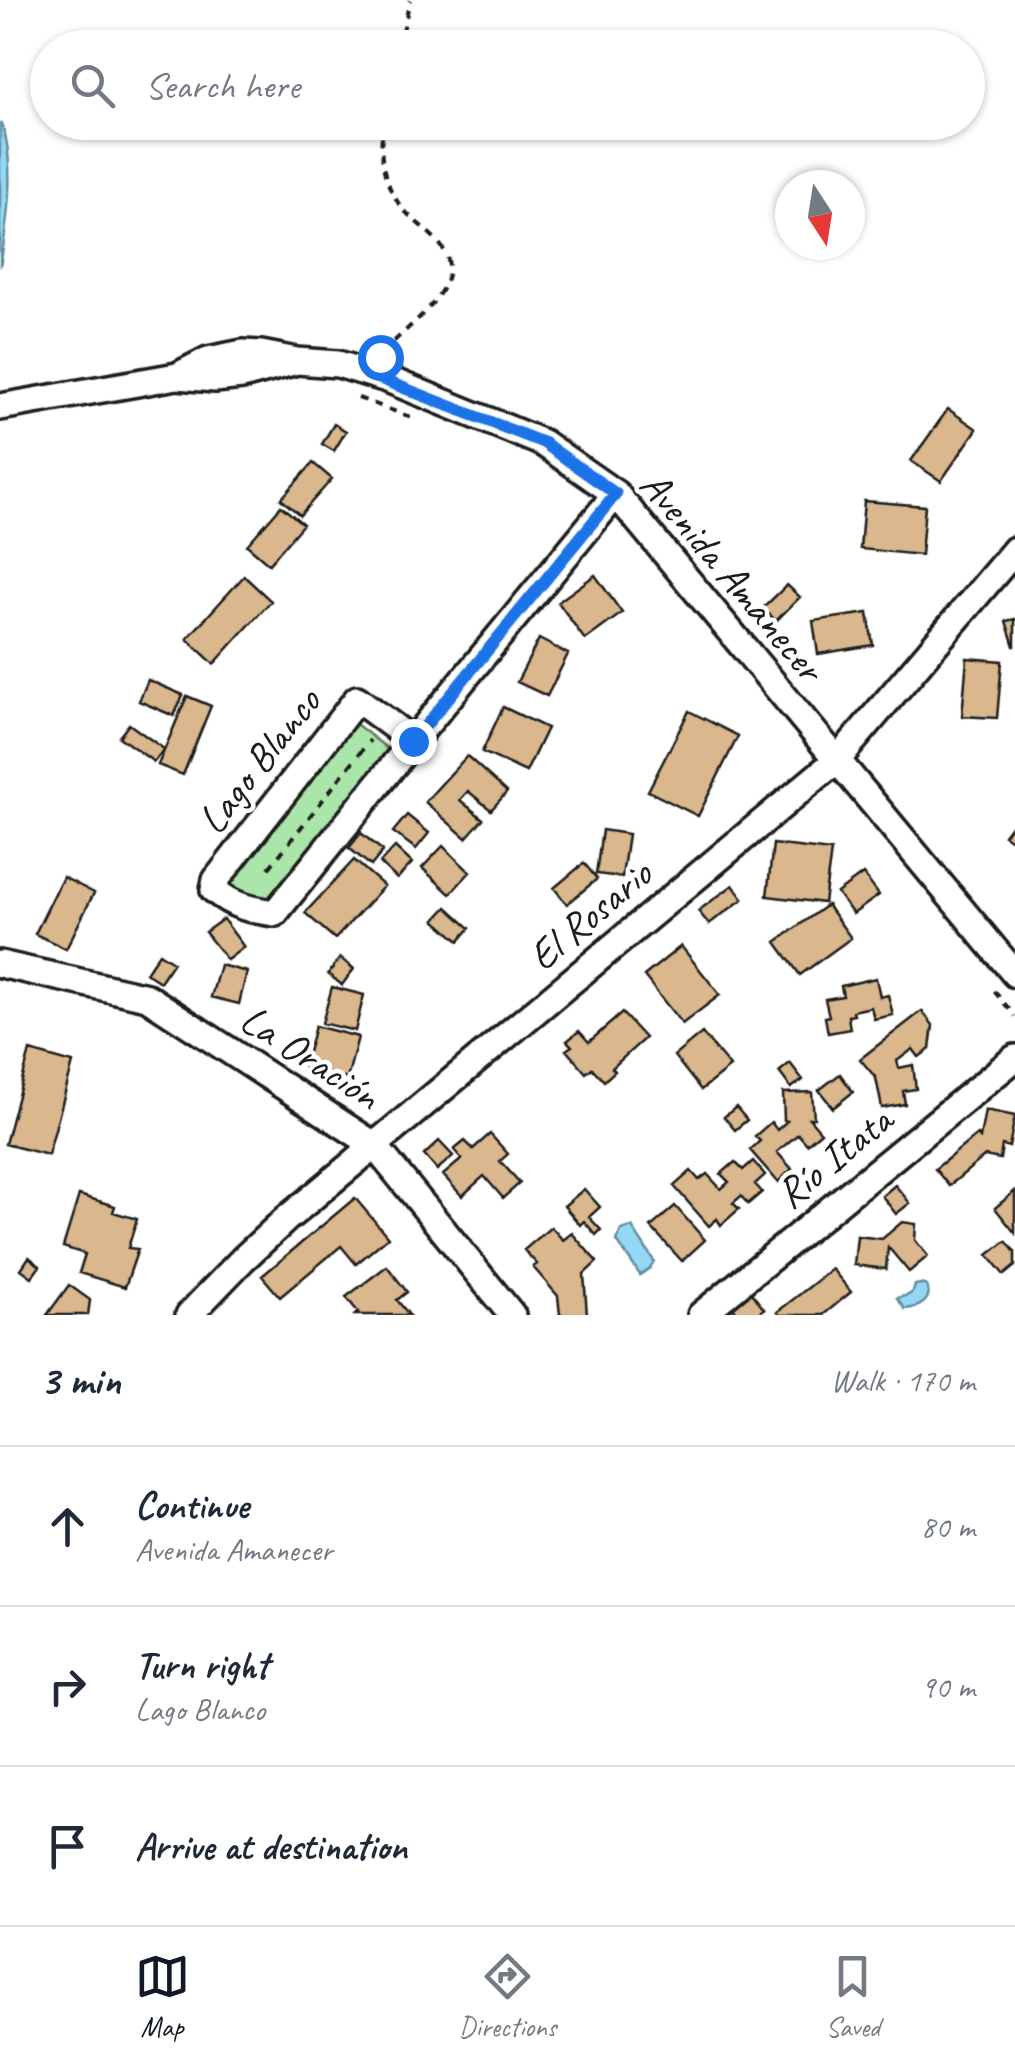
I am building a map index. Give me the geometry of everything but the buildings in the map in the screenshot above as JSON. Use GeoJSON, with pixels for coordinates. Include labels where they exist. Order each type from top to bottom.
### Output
{"type":"FeatureCollection","features":[{"type":"Feature","properties":{"kind":"street","name":"Avenida Amanecer"},"geometry":{"type":"LineString","coordinates":[[0,406],[177,376],[242,376],[297,361],[338,364],[544,443],[616,494],[1015,974]]}},
{"type":"Feature","properties":{"kind":"street","name":"Lago Blanco"},"geometry":{"type":"LineString","coordinates":[[413,741],[357,698],[216,880],[214,890],[244,909],[275,914],[616,494]]}},
{"type":"Feature","properties":{"kind":"street","name":"El Rosario"},"geometry":{"type":"LineString","coordinates":[[189,1315],[285,1220],[838,759],[1015,550]]}},
{"type":"Feature","properties":{"kind":"street","name":"La Oración"},"geometry":{"type":"LineString","coordinates":[[0,964],[147,997],[374,1145],[512,1315]]}},
{"type":"Feature","properties":{"kind":"street","name":"Río Itata"},"geometry":{"type":"LineString","coordinates":[[701,1315],[1015,1058]]}},
{"type":"Feature","properties":{"kind":"path"},"geometry":{"type":"LineString","coordinates":[[403,30],[410,0]]}},
{"type":"Feature","properties":{"kind":"path"},"geometry":{"type":"LineString","coordinates":[[368,374],[442,291],[448,266],[436,236],[407,214],[389,188],[380,152],[382,140]]}},
{"type":"Feature","properties":{"kind":"path"},"geometry":{"type":"LineString","coordinates":[[269,868],[385,721]]}},
{"type":"Feature","properties":{"kind":"green space"},"geometry":{"type":"Polygon","coordinates":[[[352,721],[393,753],[273,903],[233,893],[226,879],[352,721]]]}},
{"type":"Feature","properties":{"kind":"water"},"geometry":{"type":"Polygon","coordinates":[[[0,123],[9,157],[9,176],[0,267],[0,123]]]}},
{"type":"Feature","properties":{"kind":"water"},"geometry":{"type":"Polygon","coordinates":[[[632,1227],[654,1261],[640,1275],[617,1241],[621,1230],[632,1227]]]}},
{"type":"Feature","properties":{"kind":"water"},"geometry":{"type":"Polygon","coordinates":[[[915,1285],[927,1286],[926,1300],[905,1309],[897,1298],[911,1294],[915,1285]]]}},
{"type":"Feature","properties":{"kind":"route"},"geometry":{"type":"LineString","coordinates":[[380,357],[368,374],[544,443],[616,494],[413,741]]}}]}
